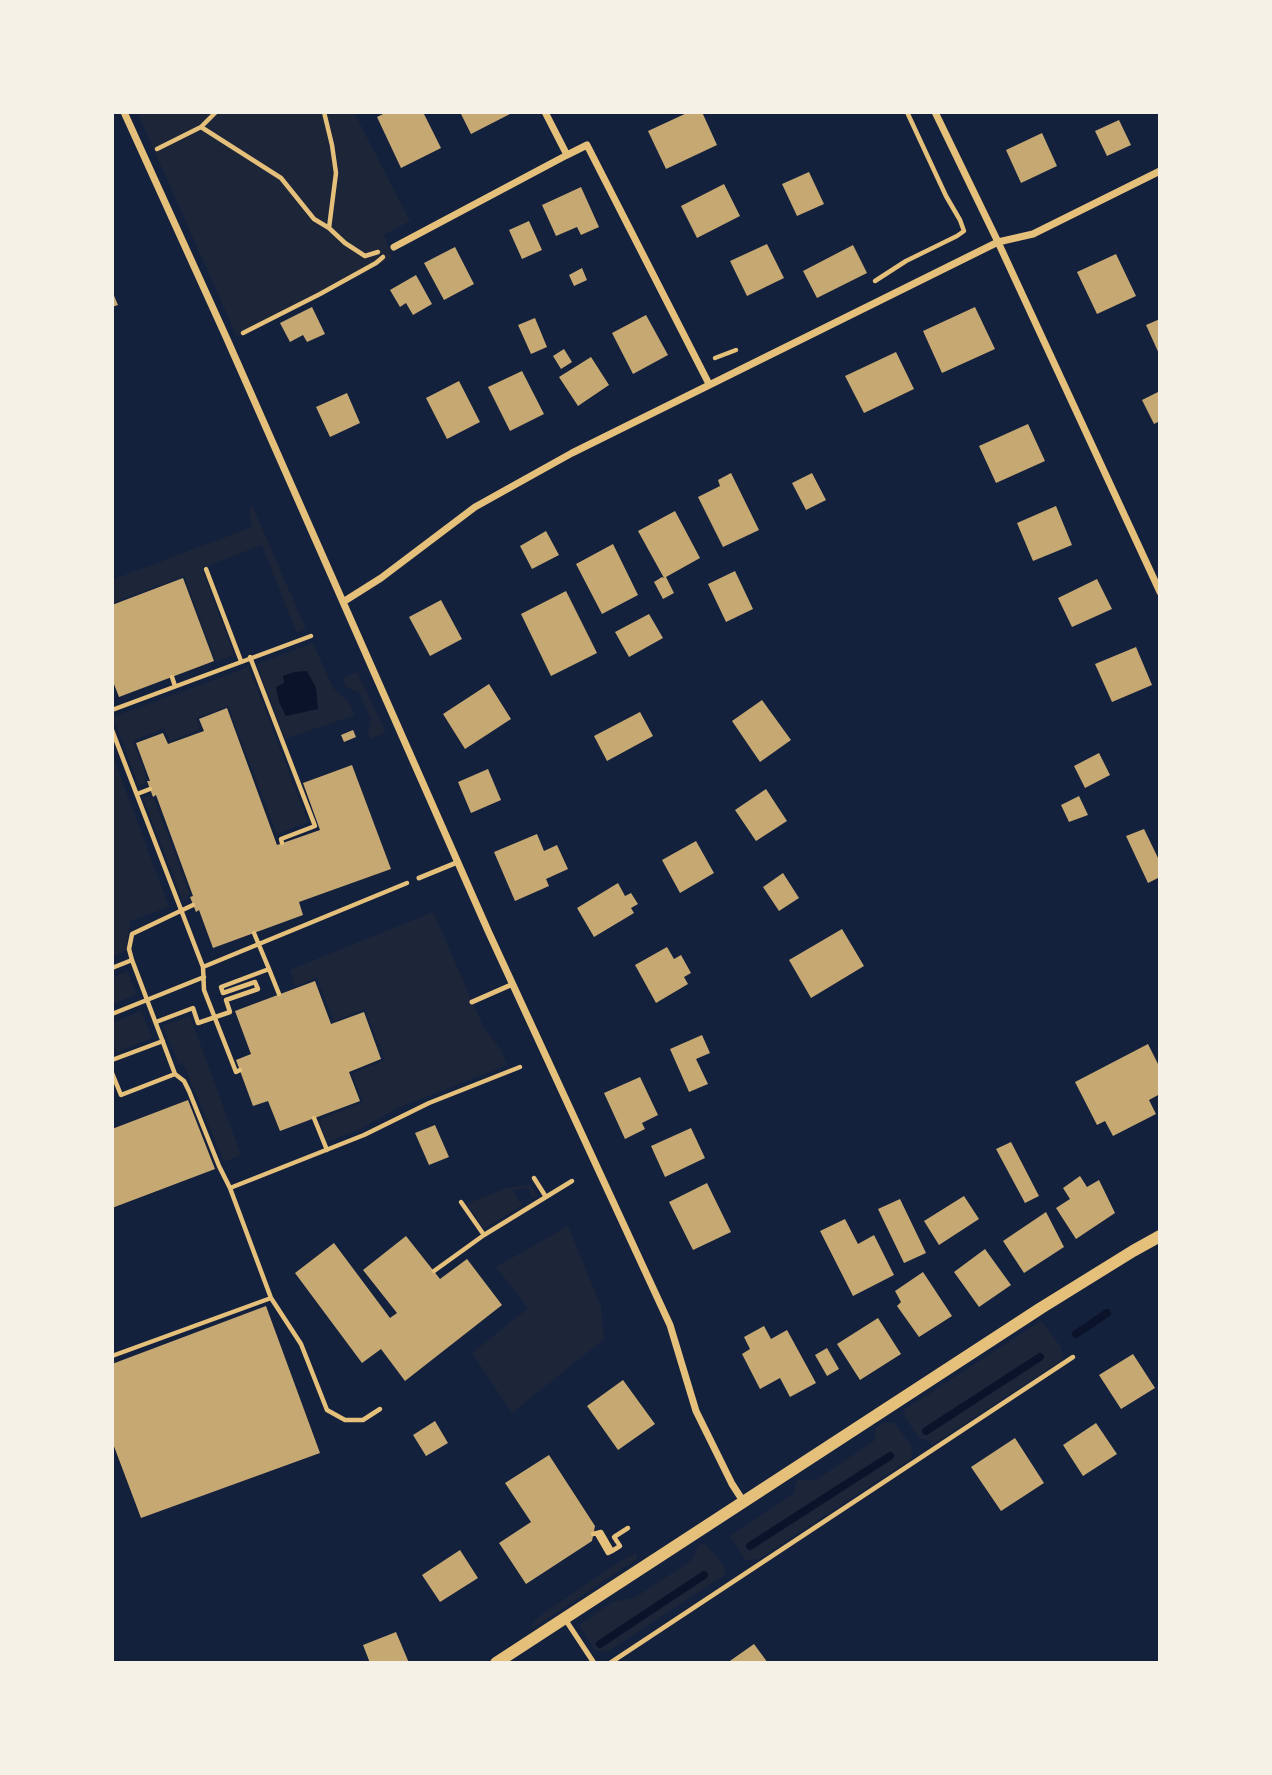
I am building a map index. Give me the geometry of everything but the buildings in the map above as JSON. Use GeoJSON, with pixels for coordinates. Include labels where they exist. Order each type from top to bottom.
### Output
{"type":"FeatureCollection","features":[{"type":"Feature","properties":{"kind":"street"},"geometry":{"type":"LineString","coordinates":[[124,112],[458,862],[670,1325],[696,1411],[743,1502]]}},
{"type":"Feature","properties":{"kind":"street"},"geometry":{"type":"LineString","coordinates":[[545,112],[567,155]]}},
{"type":"Feature","properties":{"kind":"street"},"geometry":{"type":"LineString","coordinates":[[935,112],[1160,592]]}},
{"type":"Feature","properties":{"kind":"street"},"geometry":{"type":"LineString","coordinates":[[394,247],[587,145],[709,384]]}},
{"type":"Feature","properties":{"kind":"street"},"geometry":{"type":"LineString","coordinates":[[343,602],[381,578],[475,507],[572,453],[998,242],[1033,234],[1160,172]]}},
{"type":"Feature","properties":{"kind":"street"},"geometry":{"type":"LineString","coordinates":[[496,1663],[1041,1308],[1160,1236]]}},
{"type":"Feature","properties":{"kind":"lane"},"geometry":{"type":"LineString","coordinates":[[419,878],[458,862]]}},
{"type":"Feature","properties":{"kind":"lane"},"geometry":{"type":"LineString","coordinates":[[472,1002],[513,984]]}},
{"type":"Feature","properties":{"kind":"lane"},"geometry":{"type":"LineString","coordinates":[[564,1617],[594,1663]]}},
{"type":"Feature","properties":{"kind":"path"},"geometry":{"type":"LineString","coordinates":[[144,155],[201,127],[216,112]]}},
{"type":"Feature","properties":{"kind":"path"},"geometry":{"type":"LineString","coordinates":[[324,112],[336,173],[329,228]]}},
{"type":"Feature","properties":{"kind":"path"},"geometry":{"type":"LineString","coordinates":[[866,287],[906,261],[964,231],[907,112]]}},
{"type":"Feature","properties":{"kind":"path"},"geometry":{"type":"LineString","coordinates":[[201,127],[281,178],[314,219],[365,256],[394,247]]}},
{"type":"Feature","properties":{"kind":"path"},"geometry":{"type":"LineString","coordinates":[[227,339],[320,295],[376,263],[394,247]]}},
{"type":"Feature","properties":{"kind":"path"},"geometry":{"type":"LineString","coordinates":[[699,365],[738,349]]}},
{"type":"Feature","properties":{"kind":"path"},"geometry":{"type":"LineString","coordinates":[[206,569],[241,661]]}},
{"type":"Feature","properties":{"kind":"path"},"geometry":{"type":"LineString","coordinates":[[112,710],[311,636]]}},
{"type":"Feature","properties":{"kind":"path"},"geometry":{"type":"LineString","coordinates":[[250,657],[315,826],[280,841]]}},
{"type":"Feature","properties":{"kind":"path"},"geometry":{"type":"LineString","coordinates":[[172,677],[175,686]]}},
{"type":"Feature","properties":{"kind":"path"},"geometry":{"type":"LineString","coordinates":[[112,730],[203,967],[204,990],[214,1017],[236,1072],[240,1070]]}},
{"type":"Feature","properties":{"kind":"path"},"geometry":{"type":"LineString","coordinates":[[137,794],[150,789]]}},
{"type":"Feature","properties":{"kind":"path"},"geometry":{"type":"LineString","coordinates":[[203,967],[419,878]]}},
{"type":"Feature","properties":{"kind":"path"},"geometry":{"type":"LineString","coordinates":[[193,905],[132,934],[129,948],[132,960],[175,1074],[184,1081],[189,1091],[230,1188],[271,1298],[301,1344],[327,1410],[345,1420],[363,1420],[380,1409]]}},
{"type":"Feature","properties":{"kind":"path"},"geometry":{"type":"LineString","coordinates":[[254,933],[279,994]]}},
{"type":"Feature","properties":{"kind":"path"},"geometry":{"type":"LineString","coordinates":[[112,968],[132,960]]}},
{"type":"Feature","properties":{"kind":"path"},"geometry":{"type":"LineString","coordinates":[[156,1022],[192,1008],[198,1023],[230,1012],[226,1000],[258,989],[255,982],[223,993],[221,987],[269,970]]}},
{"type":"Feature","properties":{"kind":"path"},"geometry":{"type":"LineString","coordinates":[[112,1014],[204,977]]}},
{"type":"Feature","properties":{"kind":"path"},"geometry":{"type":"LineString","coordinates":[[112,1060],[163,1041]]}},
{"type":"Feature","properties":{"kind":"path"},"geometry":{"type":"LineString","coordinates":[[230,1188],[364,1135],[429,1103],[520,1068]]}},
{"type":"Feature","properties":{"kind":"path"},"geometry":{"type":"LineString","coordinates":[[112,1073],[121,1095],[175,1074]]}},
{"type":"Feature","properties":{"kind":"path"},"geometry":{"type":"LineString","coordinates":[[314,1118],[327,1150]]}},
{"type":"Feature","properties":{"kind":"path"},"geometry":{"type":"LineString","coordinates":[[534,1178],[546,1197]]}},
{"type":"Feature","properties":{"kind":"path"},"geometry":{"type":"LineString","coordinates":[[435,1271],[484,1235],[572,1181]]}},
{"type":"Feature","properties":{"kind":"path"},"geometry":{"type":"LineString","coordinates":[[461,1202],[484,1235]]}},
{"type":"Feature","properties":{"kind":"path"},"geometry":{"type":"LineString","coordinates":[[112,1356],[271,1298]]}},
{"type":"Feature","properties":{"kind":"path"},"geometry":{"type":"LineString","coordinates":[[610,1663],[1073,1357]]}},
{"type":"Feature","properties":{"kind":"path"},"geometry":{"type":"LineString","coordinates":[[595,1534],[601,1532],[612,1550],[620,1546],[614,1537],[628,1528]]}},
{"type":"Feature","properties":{"kind":"shaded area"},"geometry":{"type":"Polygon","coordinates":[[[137,112],[354,112],[410,221],[384,235],[392,258],[237,337],[137,112]]]}},
{"type":"Feature","properties":{"kind":"shaded area"},"geometry":{"type":"Polygon","coordinates":[[[252,505],[306,629],[296,632],[262,545],[202,568],[234,655],[216,662],[184,576],[112,603],[112,580],[252,527],[249,515],[252,505]]]}},
{"type":"Feature","properties":{"kind":"shaded area"},"geometry":{"type":"Polygon","coordinates":[[[313,643],[333,688],[348,701],[355,715],[285,739],[257,664],[313,643]]]}},
{"type":"Feature","properties":{"kind":"shaded area"},"geometry":{"type":"Polygon","coordinates":[[[249,667],[308,822],[277,834],[228,706],[196,718],[200,729],[170,741],[164,728],[133,741],[147,779],[146,783],[139,786],[113,717],[249,667]]]}},
{"type":"Feature","properties":{"kind":"shaded area"},"geometry":{"type":"Polygon","coordinates":[[[307,671],[316,688],[318,709],[286,716],[276,687],[284,683],[283,676],[307,671]]]}},
{"type":"Feature","properties":{"kind":"shaded area"},"geometry":{"type":"Polygon","coordinates":[[[357,672],[386,732],[371,739],[368,732],[371,720],[359,692],[347,688],[342,678],[357,672]]]}},
{"type":"Feature","properties":{"kind":"shaded area"},"geometry":{"type":"Polygon","coordinates":[[[112,753],[169,907],[130,921],[126,951],[112,957],[112,753]]]}},
{"type":"Feature","properties":{"kind":"shaded area"},"geometry":{"type":"Polygon","coordinates":[[[149,795],[151,800],[154,799],[190,894],[187,896],[188,900],[183,901],[143,798],[149,795]]]}},
{"type":"Feature","properties":{"kind":"shaded area"},"geometry":{"type":"Polygon","coordinates":[[[433,912],[483,1026],[500,1049],[507,1065],[398,1108],[360,1129],[327,1142],[319,1120],[363,1102],[352,1074],[385,1060],[365,1009],[334,1021],[317,978],[295,986],[290,970],[433,912]]]}},
{"type":"Feature","properties":{"kind":"shaded area"},"geometry":{"type":"Polygon","coordinates":[[[127,971],[136,994],[112,1005],[112,978],[127,971]]]}},
{"type":"Feature","properties":{"kind":"shaded area"},"geometry":{"type":"Polygon","coordinates":[[[141,1011],[152,1038],[117,1052],[112,1040],[112,1023],[141,1011]]]}},
{"type":"Feature","properties":{"kind":"shaded area"},"geometry":{"type":"Polygon","coordinates":[[[190,1016],[241,1155],[224,1162],[183,1063],[179,1064],[163,1026],[190,1016]]]}},
{"type":"Feature","properties":{"kind":"shaded area"},"geometry":{"type":"Polygon","coordinates":[[[530,1185],[537,1196],[533,1198],[528,1188],[513,1190],[522,1205],[484,1229],[466,1204],[507,1188],[530,1185]]]}},
{"type":"Feature","properties":{"kind":"shaded area"},"geometry":{"type":"Polygon","coordinates":[[[568,1226],[601,1306],[604,1339],[512,1413],[472,1353],[528,1308],[496,1267],[568,1226]]]}},
{"type":"Feature","properties":{"kind":"shaded area"},"geometry":{"type":"Polygon","coordinates":[[[1041,1321],[1061,1347],[1062,1360],[932,1445],[928,1440],[920,1439],[904,1416],[905,1409],[1041,1321]]]}},
{"type":"Feature","properties":{"kind":"shaded area"},"geometry":{"type":"Polygon","coordinates":[[[886,1422],[894,1423],[911,1445],[912,1458],[759,1559],[745,1560],[730,1536],[793,1494],[797,1480],[816,1480],[874,1441],[876,1428],[886,1422]]]}},
{"type":"Feature","properties":{"kind":"shaded area"},"geometry":{"type":"Polygon","coordinates":[[[706,1544],[725,1568],[725,1575],[607,1652],[595,1650],[579,1625],[612,1602],[634,1598],[691,1561],[699,1545],[706,1544]]]}},
{"type":"Feature","properties":{"kind":"shaded area"},"geometry":{"type":"Polygon","coordinates":[[[636,1553],[637,1559],[530,1630],[544,1613],[636,1553]]]}},
{"type":"Feature","properties":{"kind":"waterway"},"geometry":{"type":"LineString","coordinates":[[1076,1334],[1107,1313]]}},
{"type":"Feature","properties":{"kind":"waterway"},"geometry":{"type":"LineString","coordinates":[[926,1431],[1040,1357]]}},
{"type":"Feature","properties":{"kind":"waterway"},"geometry":{"type":"LineString","coordinates":[[750,1546],[890,1456]]}},
{"type":"Feature","properties":{"kind":"waterway"},"geometry":{"type":"LineString","coordinates":[[600,1644],[704,1575]]}}]}
